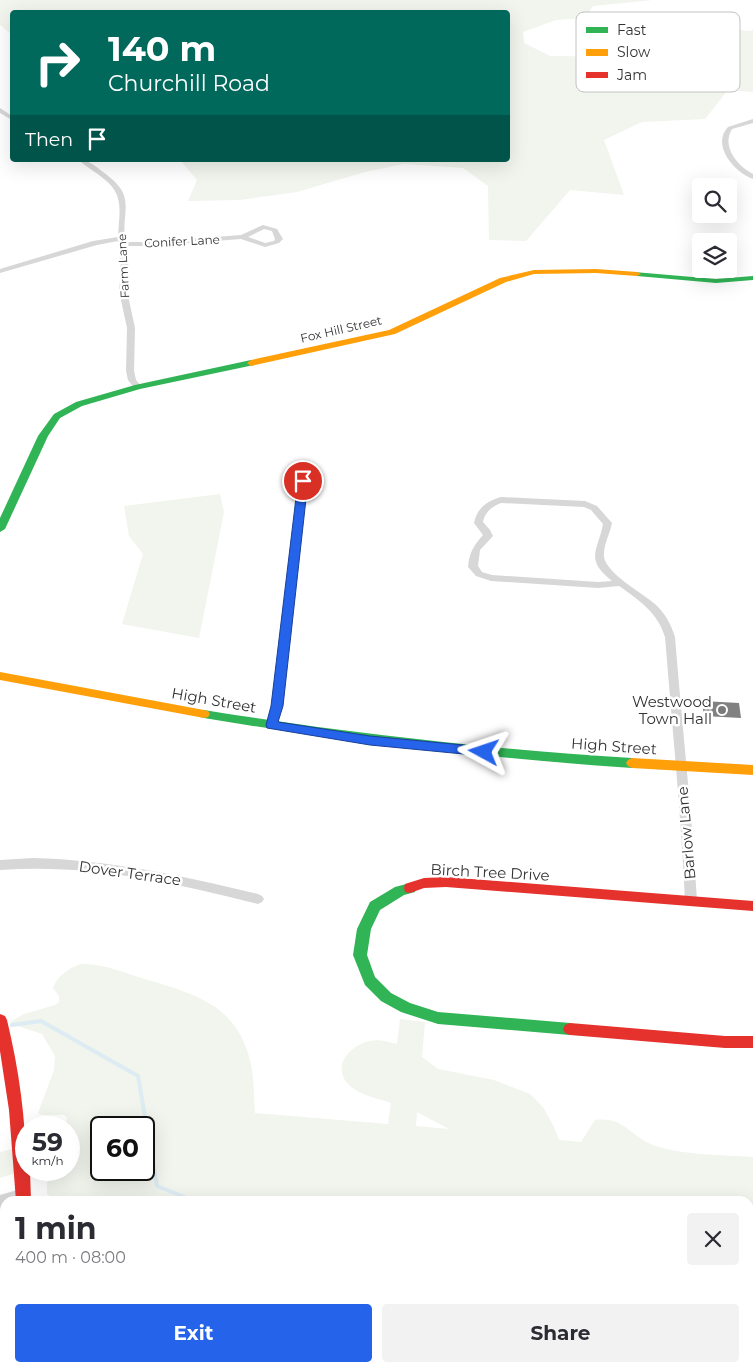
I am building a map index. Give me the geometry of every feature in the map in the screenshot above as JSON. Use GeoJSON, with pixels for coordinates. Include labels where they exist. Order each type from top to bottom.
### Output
{"type":"FeatureCollection","features":[{"type":"Feature","properties":{"kind":"street"},"geometry":{"type":"LineString","coordinates":[[753,121],[732,127],[727,130],[726,136],[727,148],[734,163],[753,177]]}},
{"type":"Feature","properties":{"kind":"street","name":"Farm Lane"},"geometry":{"type":"LineString","coordinates":[[85,162],[107,178],[121,194],[123,206],[121,241],[125,270],[124,302],[131,328],[130,371],[132,380],[138,387]]}},
{"type":"Feature","properties":{"kind":"street","name":"Conifer Lane"},"geometry":{"type":"LineString","coordinates":[[0,271],[121,241],[151,244],[242,237]]}},
{"type":"Feature","properties":{"kind":"street","name":"Fox Hill Street"},"geometry":{"type":"LineString","coordinates":[[0,529],[43,436],[56,416],[79,404],[138,387],[392,332],[503,280],[534,272],[596,271],[716,281],[753,278]]}},
{"type":"Feature","properties":{"kind":"street"},"geometry":{"type":"LineString","coordinates":[[272,725],[277,706],[305,463]]}},
{"type":"Feature","properties":{"kind":"street","name":"Barlow Lane"},"geometry":{"type":"LineString","coordinates":[[620,583],[598,585],[501,579],[479,574],[473,568],[473,557],[475,549],[488,536],[487,532],[478,523],[479,516],[492,502],[501,500],[571,502],[594,508],[608,523],[607,531],[599,547],[600,562],[604,569],[665,620],[669,630],[691,901]]}},
{"type":"Feature","properties":{"kind":"street","name":"High Street"},"geometry":{"type":"LineString","coordinates":[[0,676],[314,733],[437,748],[753,770]]}},
{"type":"Feature","properties":{"kind":"street","name":"Dover Terrace"},"geometry":{"type":"LineString","coordinates":[[0,865],[77,865],[122,869],[163,876],[258,899]]}},
{"type":"Feature","properties":{"kind":"street","name":"Birch Tree Drive"},"geometry":{"type":"LineString","coordinates":[[753,906],[446,882],[424,883],[400,891],[375,906],[364,928],[360,955],[370,981],[386,997],[406,1008],[438,1018],[725,1042],[753,1042]]}},
{"type":"Feature","properties":{"kind":"street"},"geometry":{"type":"LineString","coordinates":[[0,1020],[17,1098],[21,1128],[24,1196]]}},
{"type":"Feature","properties":{"kind":"shaded area"},"geometry":{"type":"Polygon","coordinates":[[[0,0],[653,0],[593,6],[589,12],[576,12],[576,19],[556,20],[523,32],[524,43],[550,56],[576,56],[576,92],[726,92],[705,119],[642,122],[604,140],[624,195],[570,190],[526,241],[489,240],[488,186],[463,168],[404,164],[365,172],[297,192],[240,200],[188,201],[197,180],[182,162],[510,162],[510,10],[10,10],[10,33],[0,25],[0,0]]]}},
{"type":"Feature","properties":{"kind":"shaded area"},"geometry":{"type":"Polygon","coordinates":[[[753,29],[753,92],[740,91],[740,30],[751,31],[753,29]]]}},
{"type":"Feature","properties":{"kind":"shaded area"},"geometry":{"type":"Polygon","coordinates":[[[220,494],[224,512],[199,638],[122,624],[143,554],[129,536],[124,506],[220,494]]]}},
{"type":"Feature","properties":{"kind":"shaded area"},"geometry":{"type":"Polygon","coordinates":[[[81,964],[107,967],[183,991],[213,1006],[226,1016],[245,1044],[251,1064],[255,1113],[388,1124],[391,1103],[362,1094],[352,1088],[343,1077],[342,1063],[350,1051],[363,1043],[377,1040],[397,1044],[400,1019],[425,1022],[422,1057],[438,1069],[494,1080],[530,1094],[543,1107],[559,1140],[581,1142],[595,1120],[611,1120],[623,1125],[646,1142],[669,1150],[698,1154],[753,1157],[753,1196],[50,1196],[47,1194],[48,1181],[80,1181],[80,1116],[41,1115],[38,1113],[54,1070],[55,1056],[42,1034],[9,1023],[24,1014],[55,1005],[59,1002],[59,996],[53,988],[64,973],[81,964]],[[417,1112],[416,1126],[449,1129],[417,1112]]]}},
{"type":"Feature","properties":{"kind":"shaded area"},"geometry":{"type":"Polygon","coordinates":[[[15,1148],[15,1173],[0,1178],[0,1152],[15,1148]]]}},
{"type":"Feature","properties":{"kind":"building","name":"Westwood Town Hall"},"geometry":{"type":"Polygon","coordinates":[[[702,701],[739,703],[741,718],[704,716],[702,701]]]}},
{"type":"Feature","properties":{"kind":"waterway"},"geometry":{"type":"LineString","coordinates":[[12,1025],[41,1021],[138,1076],[157,1186],[182,1196]]}},
{"type":"Feature","properties":{"kind":"traffic: fast"},"geometry":{"type":"LineString","coordinates":[[637,274],[716,281],[753,278]]}},
{"type":"Feature","properties":{"kind":"traffic: fast"},"geometry":{"type":"LineString","coordinates":[[0,529],[43,436],[57,416],[79,404],[138,387],[251,363]]}},
{"type":"Feature","properties":{"kind":"traffic: fast"},"geometry":{"type":"LineString","coordinates":[[204,714],[364,738],[524,755],[632,763]]}},
{"type":"Feature","properties":{"kind":"traffic: fast"},"geometry":{"type":"LineString","coordinates":[[410,888],[400,891],[375,906],[364,929],[360,955],[370,981],[386,997],[406,1008],[438,1018],[570,1029]]}},
{"type":"Feature","properties":{"kind":"traffic: slow"},"geometry":{"type":"LineString","coordinates":[[251,363],[392,332],[503,280],[534,272],[596,271],[637,274]]}},
{"type":"Feature","properties":{"kind":"traffic: slow"},"geometry":{"type":"LineString","coordinates":[[0,676],[204,714]]}},
{"type":"Feature","properties":{"kind":"traffic: slow"},"geometry":{"type":"LineString","coordinates":[[632,763],[753,770]]}},
{"type":"Feature","properties":{"kind":"traffic: jam"},"geometry":{"type":"LineString","coordinates":[[410,888],[424,883],[446,882],[753,906]]}},
{"type":"Feature","properties":{"kind":"traffic: jam"},"geometry":{"type":"LineString","coordinates":[[0,1020],[10,1065],[21,1155],[24,1196]]}},
{"type":"Feature","properties":{"kind":"traffic: jam"},"geometry":{"type":"LineString","coordinates":[[570,1029],[725,1042],[753,1042]]}},
{"type":"Feature","properties":{"kind":"place","name":"Westwood Town Hall"},"geometry":{"type":"Point","coordinates":[722,710]}},
{"type":"Feature","properties":{"kind":"route"},"geometry":{"type":"LineString","coordinates":[[303,481],[277,706],[272,725],[314,733],[484,752]]}}]}
